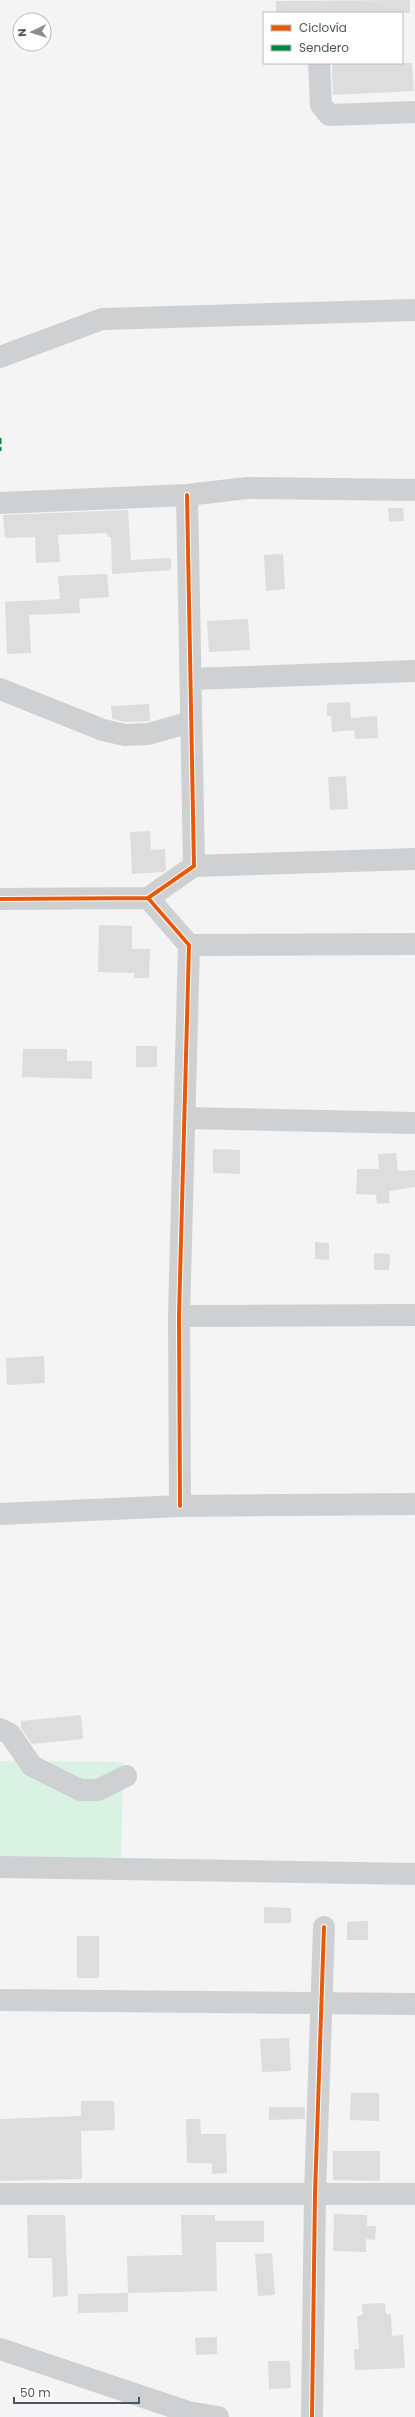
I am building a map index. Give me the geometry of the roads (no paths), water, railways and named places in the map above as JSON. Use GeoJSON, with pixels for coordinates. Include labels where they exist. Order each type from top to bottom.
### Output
{"type":"FeatureCollection","features":[{"type":"Feature","properties":{"kind":"street"},"geometry":{"type":"LineString","coordinates":[[318,64],[321,105],[329,115],[415,112]]}},
{"type":"Feature","properties":{"kind":"street"},"geometry":{"type":"LineString","coordinates":[[0,357],[102,320],[415,310]]}},
{"type":"Feature","properties":{"kind":"street"},"geometry":{"type":"LineString","coordinates":[[0,502],[187,495],[247,488],[415,490]]}},
{"type":"Feature","properties":{"kind":"street"},"geometry":{"type":"LineString","coordinates":[[187,495],[194,866]]}},
{"type":"Feature","properties":{"kind":"street"},"geometry":{"type":"LineString","coordinates":[[191,679],[415,671]]}},
{"type":"Feature","properties":{"kind":"street"},"geometry":{"type":"LineString","coordinates":[[0,689],[103,730],[125,735],[148,734],[192,722]]}},
{"type":"Feature","properties":{"kind":"street"},"geometry":{"type":"LineString","coordinates":[[0,899],[148,898],[194,866],[415,859]]}},
{"type":"Feature","properties":{"kind":"street"},"geometry":{"type":"LineString","coordinates":[[148,898],[189,945],[179,1316],[180,1506]]}},
{"type":"Feature","properties":{"kind":"street"},"geometry":{"type":"LineString","coordinates":[[189,945],[415,944]]}},
{"type":"Feature","properties":{"kind":"street"},"geometry":{"type":"LineString","coordinates":[[185,1118],[415,1123]]}},
{"type":"Feature","properties":{"kind":"street"},"geometry":{"type":"LineString","coordinates":[[179,1316],[415,1315]]}},
{"type":"Feature","properties":{"kind":"street"},"geometry":{"type":"LineString","coordinates":[[0,1514],[180,1506],[415,1504]]}},
{"type":"Feature","properties":{"kind":"street"},"geometry":{"type":"LineString","coordinates":[[0,1729],[10,1734],[32,1766],[80,1790],[98,1790],[126,1776]]}},
{"type":"Feature","properties":{"kind":"street"},"geometry":{"type":"LineString","coordinates":[[0,1867],[415,1874]]}},
{"type":"Feature","properties":{"kind":"street"},"geometry":{"type":"LineString","coordinates":[[312,2417],[315,2194],[324,1927]]}},
{"type":"Feature","properties":{"kind":"street"},"geometry":{"type":"LineString","coordinates":[[0,2000],[415,2004]]}},
{"type":"Feature","properties":{"kind":"street"},"geometry":{"type":"LineString","coordinates":[[0,2194],[415,2194]]}},
{"type":"Feature","properties":{"kind":"street"},"geometry":{"type":"LineString","coordinates":[[0,2349],[188,2412],[218,2417]]}}]}
